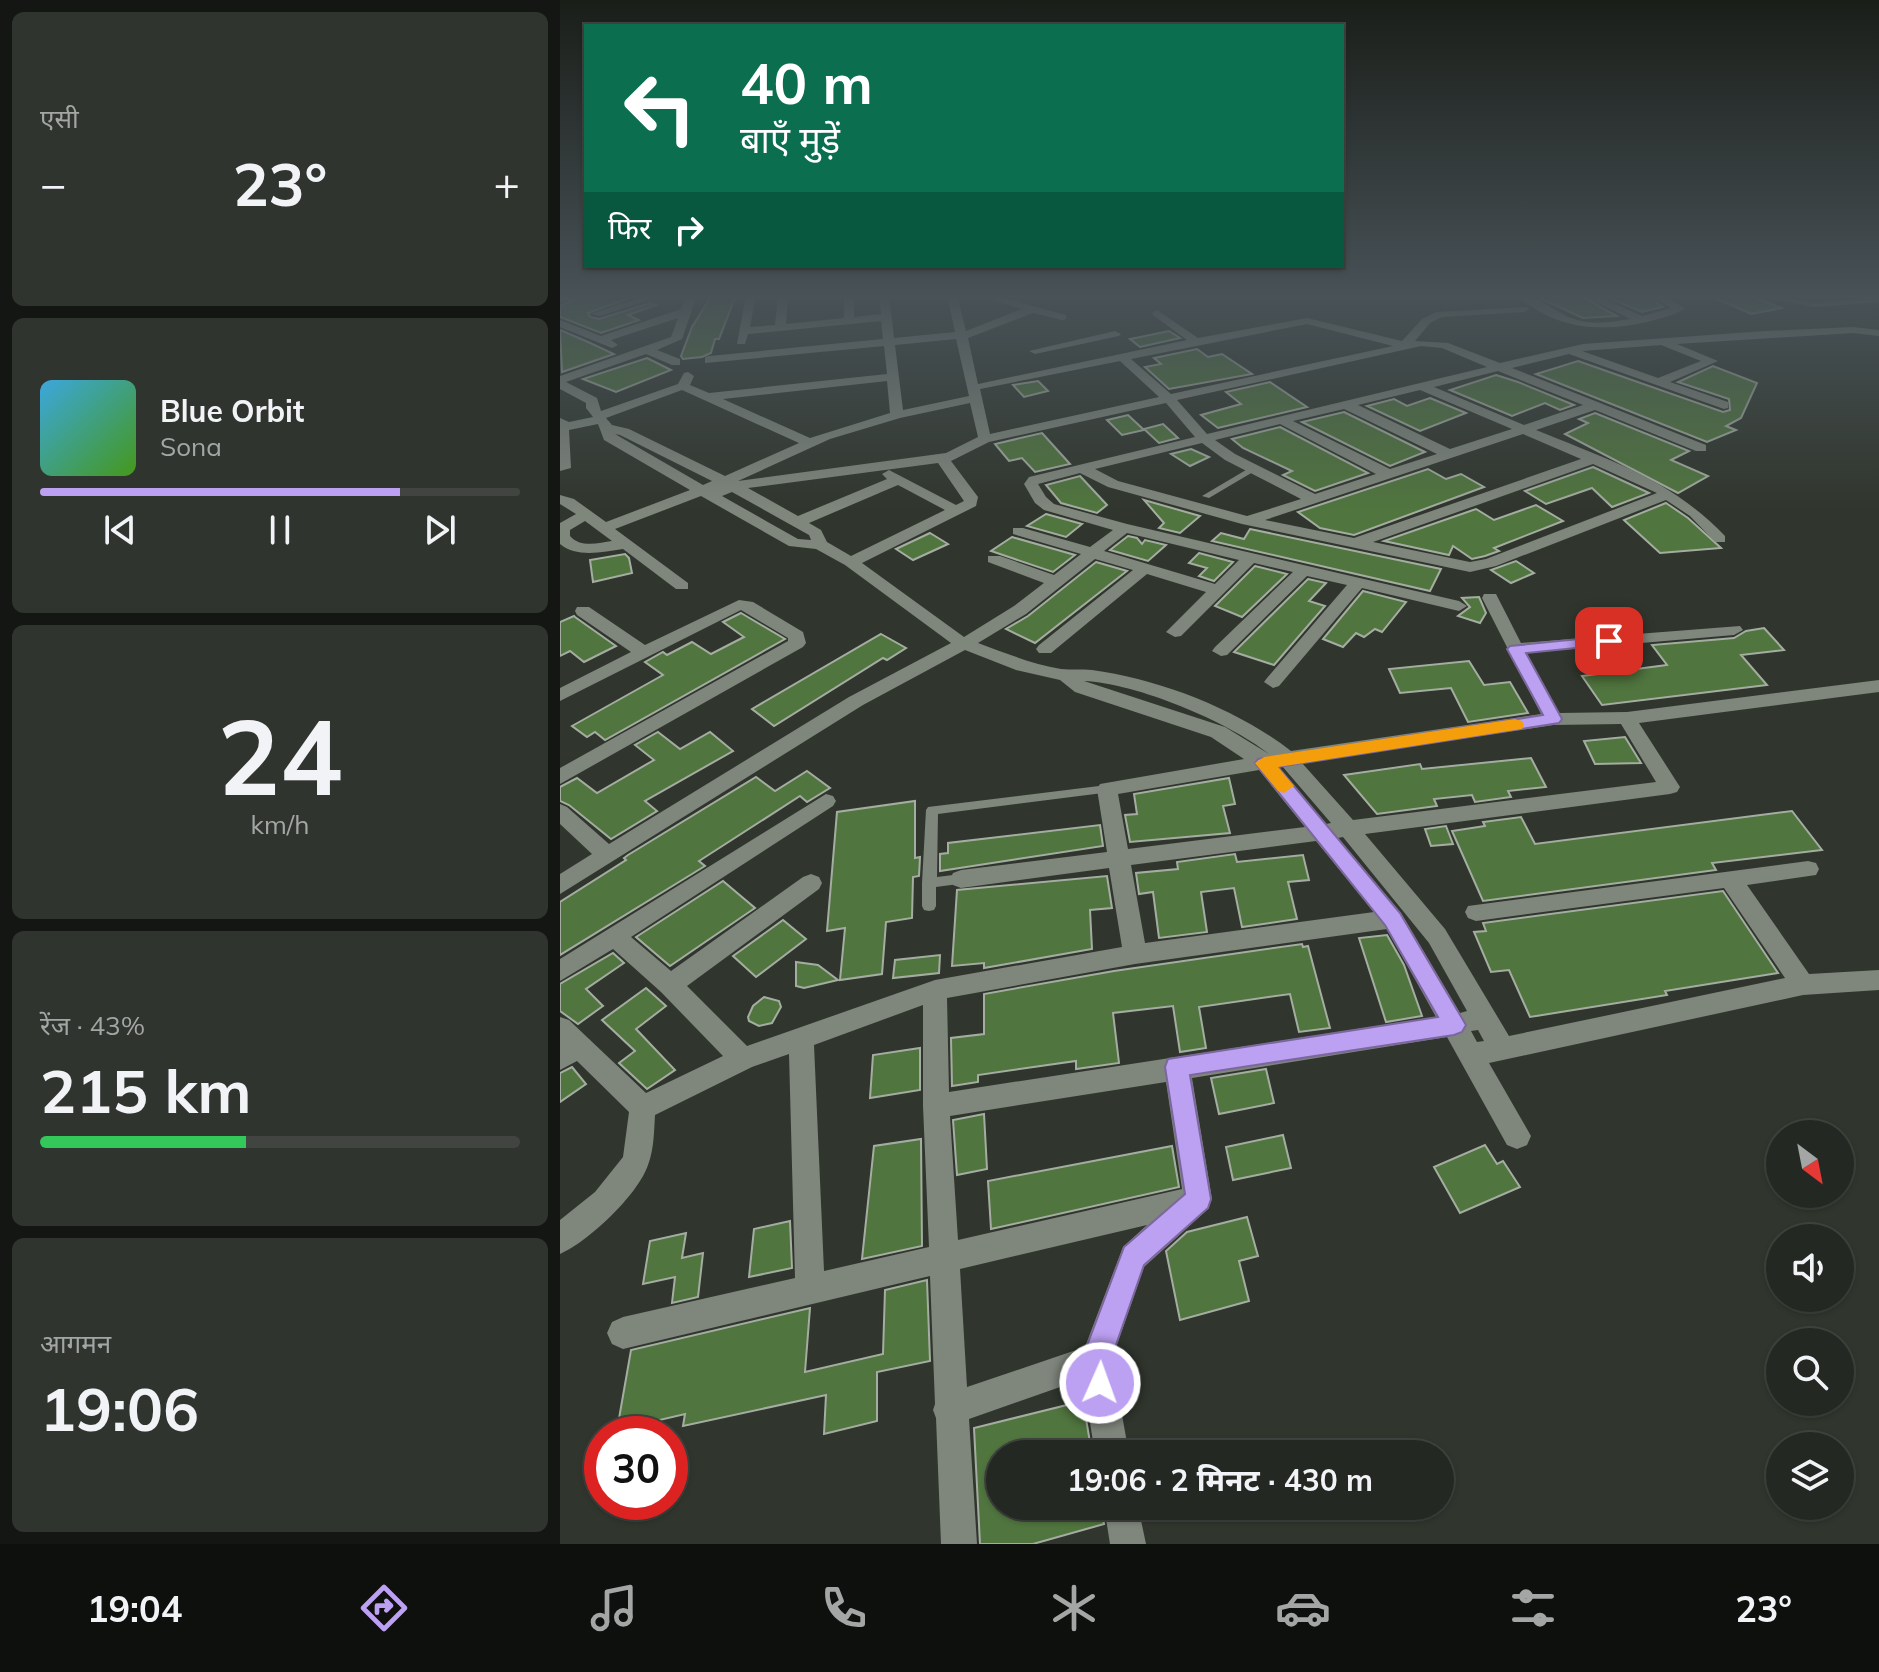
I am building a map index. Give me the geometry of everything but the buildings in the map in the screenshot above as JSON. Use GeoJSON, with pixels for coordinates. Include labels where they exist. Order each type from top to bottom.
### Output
{"type":"FeatureCollection","features":[{"type":"Feature","properties":{"kind":"street"},"geometry":{"type":"LineString","coordinates":[[560,382],[600,367]]}},
{"type":"Feature","properties":{"kind":"street"},"geometry":{"type":"LineString","coordinates":[[892,367],[897,415]]}},
{"type":"Feature","properties":{"kind":"street"},"geometry":{"type":"LineString","coordinates":[[968,367],[985,439]]}},
{"type":"Feature","properties":{"kind":"street"},"geometry":{"type":"LineString","coordinates":[[1051,367],[1055,371]]}},
{"type":"Feature","properties":{"kind":"street"},"geometry":{"type":"LineString","coordinates":[[983,386],[1074,367]]}},
{"type":"Feature","properties":{"kind":"street"},"geometry":{"type":"LineString","coordinates":[[1133,367],[1169,399],[1204,439],[1313,499]]}},
{"type":"Feature","properties":{"kind":"street"},"geometry":{"type":"LineString","coordinates":[[730,482],[879,468],[942,458],[985,439],[1309,367]]}},
{"type":"Feature","properties":{"kind":"street"},"geometry":{"type":"LineString","coordinates":[[1459,606],[1124,528],[1049,507],[1031,486],[1034,480],[1491,367]]}},
{"type":"Feature","properties":{"kind":"street"},"geometry":{"type":"LineString","coordinates":[[1498,367],[1701,448]]}},
{"type":"Feature","properties":{"kind":"street"},"geometry":{"type":"LineString","coordinates":[[1616,367],[1724,405]]}},
{"type":"Feature","properties":{"kind":"street"},"geometry":{"type":"LineString","coordinates":[[1658,382],[1696,367]]}},
{"type":"Feature","properties":{"kind":"street"},"geometry":{"type":"LineString","coordinates":[[707,397],[893,377]]}},
{"type":"Feature","properties":{"kind":"street"},"geometry":{"type":"LineString","coordinates":[[564,468],[562,430],[599,418],[686,381],[707,397],[808,442]]}},
{"type":"Feature","properties":{"kind":"street"},"geometry":{"type":"LineString","coordinates":[[560,382],[593,401],[609,437],[629,451],[708,492],[794,543],[820,545],[851,562],[962,643],[1022,666],[1063,675],[1092,676],[1187,702],[1254,732],[1287,758],[1429,926],[1502,1048]]}},
{"type":"Feature","properties":{"kind":"street"},"geometry":{"type":"LineString","coordinates":[[1419,385],[1653,484],[1695,513],[1720,539]]}},
{"type":"Feature","properties":{"kind":"street"},"geometry":{"type":"LineString","coordinates":[[604,528],[708,492],[808,442],[897,415],[975,398]]}},
{"type":"Feature","properties":{"kind":"street"},"geometry":{"type":"LineString","coordinates":[[560,399],[730,482],[816,533],[820,545]]}},
{"type":"Feature","properties":{"kind":"street"},"geometry":{"type":"LineString","coordinates":[[1345,404],[1449,454]]}},
{"type":"Feature","properties":{"kind":"street"},"geometry":{"type":"LineString","coordinates":[[1247,521],[1594,406]]}},
{"type":"Feature","properties":{"kind":"street"},"geometry":{"type":"LineString","coordinates":[[1281,420],[1388,474]]}},
{"type":"Feature","properties":{"kind":"street"},"geometry":{"type":"LineString","coordinates":[[730,482],[962,451]]}},
{"type":"Feature","properties":{"kind":"street"},"geometry":{"type":"LineString","coordinates":[[851,562],[969,505],[971,497],[942,458]]}},
{"type":"Feature","properties":{"kind":"street"},"geometry":{"type":"LineString","coordinates":[[1355,544],[1593,459]]}},
{"type":"Feature","properties":{"kind":"street"},"geometry":{"type":"LineString","coordinates":[[879,468],[957,511]]}},
{"type":"Feature","properties":{"kind":"street"},"geometry":{"type":"LineString","coordinates":[[1083,469],[1121,487],[1247,521],[1460,566],[1482,565],[1667,494]]}},
{"type":"Feature","properties":{"kind":"street"},"geometry":{"type":"LineString","coordinates":[[797,522],[899,479]]}},
{"type":"Feature","properties":{"kind":"street"},"geometry":{"type":"LineString","coordinates":[[560,499],[586,514],[682,586]]}},
{"type":"Feature","properties":{"kind":"street"},"geometry":{"type":"LineString","coordinates":[[586,514],[563,528],[562,537],[569,545],[593,549],[626,544]]}},
{"type":"Feature","properties":{"kind":"street"},"geometry":{"type":"LineString","coordinates":[[560,885],[856,701],[1020,610],[1124,528]]}},
{"type":"Feature","properties":{"kind":"street"},"geometry":{"type":"LineString","coordinates":[[1018,531],[1218,590]]}},
{"type":"Feature","properties":{"kind":"street"},"geometry":{"type":"LineString","coordinates":[[1175,632],[1250,558]]}},
{"type":"Feature","properties":{"kind":"street"},"geometry":{"type":"LineString","coordinates":[[994,559],[1057,582]]}},
{"type":"Feature","properties":{"kind":"street"},"geometry":{"type":"LineString","coordinates":[[1045,649],[1144,569]]}},
{"type":"Feature","properties":{"kind":"street"},"geometry":{"type":"LineString","coordinates":[[1221,651],[1304,570]]}},
{"type":"Feature","properties":{"kind":"street"},"geometry":{"type":"LineString","coordinates":[[1273,682],[1357,584]]}},
{"type":"Feature","properties":{"kind":"street"},"geometry":{"type":"LineString","coordinates":[[1490,598],[1553,719]]}},
{"type":"Feature","properties":{"kind":"street"},"geometry":{"type":"LineString","coordinates":[[560,695],[739,605],[747,606],[797,636],[797,643],[790,649],[560,777]]}},
{"type":"Feature","properties":{"kind":"street"},"geometry":{"type":"LineString","coordinates":[[583,611],[643,652]]}},
{"type":"Feature","properties":{"kind":"street"},"geometry":{"type":"LineString","coordinates":[[1515,649],[1734,630]]}},
{"type":"Feature","properties":{"kind":"street"},"geometry":{"type":"LineString","coordinates":[[1063,675],[1081,688],[1218,732],[1264,763],[1393,919],[1517,1136]]}},
{"type":"Feature","properties":{"kind":"street"},"geometry":{"type":"LineString","coordinates":[[1135,954],[1107,789],[1287,758],[1553,719],[1627,718],[1879,686]]}},
{"type":"Feature","properties":{"kind":"street"},"geometry":{"type":"LineString","coordinates":[[961,879],[1670,787],[1627,718]]}},
{"type":"Feature","properties":{"kind":"street"},"geometry":{"type":"LineString","coordinates":[[560,971],[826,801]]}},
{"type":"Feature","properties":{"kind":"street"},"geometry":{"type":"LineString","coordinates":[[560,812],[607,855]]}},
{"type":"Feature","properties":{"kind":"street"},"geometry":{"type":"LineString","coordinates":[[1476,912],[1808,869]]}},
{"type":"Feature","properties":{"kind":"street"},"geometry":{"type":"LineString","coordinates":[[1730,879],[1803,985]]}},
{"type":"Feature","properties":{"kind":"street"},"geometry":{"type":"LineString","coordinates":[[670,985],[811,883]]}},
{"type":"Feature","properties":{"kind":"street"},"geometry":{"type":"LineString","coordinates":[[643,1108],[743,1059],[935,990],[1135,954],[1393,919]]}},
{"type":"Feature","properties":{"kind":"street"},"geometry":{"type":"LineString","coordinates":[[614,936],[670,985],[743,1059]]}},
{"type":"Feature","properties":{"kind":"street"},"geometry":{"type":"LineString","coordinates":[[1471,1055],[1803,985],[1879,980]]}},
{"type":"Feature","properties":{"kind":"street"},"geometry":{"type":"LineString","coordinates":[[935,990],[936,1106],[949,1410],[959,1544]]}},
{"type":"Feature","properties":{"kind":"street"},"geometry":{"type":"LineString","coordinates":[[936,1106],[1454,1025],[1485,1017]]}},
{"type":"Feature","properties":{"kind":"street"},"geometry":{"type":"LineString","coordinates":[[801,1038],[810,1289]]}},
{"type":"Feature","properties":{"kind":"street"},"geometry":{"type":"LineString","coordinates":[[566,1044],[643,1108]]}},
{"type":"Feature","properties":{"kind":"street"},"geometry":{"type":"LineString","coordinates":[[1177,1067],[1198,1199]]}},
{"type":"Feature","properties":{"kind":"street"},"geometry":{"type":"LineString","coordinates":[[560,1239],[605,1202],[636,1162],[643,1108]]}},
{"type":"Feature","properties":{"kind":"street"},"geometry":{"type":"LineString","coordinates":[[623,1333],[1198,1199]]}},
{"type":"Feature","properties":{"kind":"street"},"geometry":{"type":"LineString","coordinates":[[1110,1440],[1096,1359],[1133,1257],[1198,1199]]}},
{"type":"Feature","properties":{"kind":"street"},"geometry":{"type":"LineString","coordinates":[[949,1410],[1096,1359]]}},
{"type":"Feature","properties":{"kind":"street"},"geometry":{"type":"LineString","coordinates":[[1124,1520],[1128,1544]]}},
{"type":"Feature","properties":{"kind":"lane"},"geometry":{"type":"LineString","coordinates":[[1206,496],[1254,469]]}},
{"type":"Feature","properties":{"kind":"lane"},"geometry":{"type":"LineString","coordinates":[[929,906],[932,810],[1107,789]]}},
{"type":"Feature","properties":{"kind":"lane"},"geometry":{"type":"LineString","coordinates":[[929,883],[961,879]]}},
{"type":"Feature","properties":{"kind":"slow traffic"},"geometry":{"type":"LineString","coordinates":[[1284,786],[1264,763],[1515,725]]}},
{"type":"Feature","properties":{"kind":"route"},"geometry":{"type":"LineString","coordinates":[[1100,1383],[1096,1359],[1133,1257],[1198,1199],[1177,1067],[1454,1025],[1393,919],[1264,763],[1553,719],[1515,649],[1609,641]]}}]}
